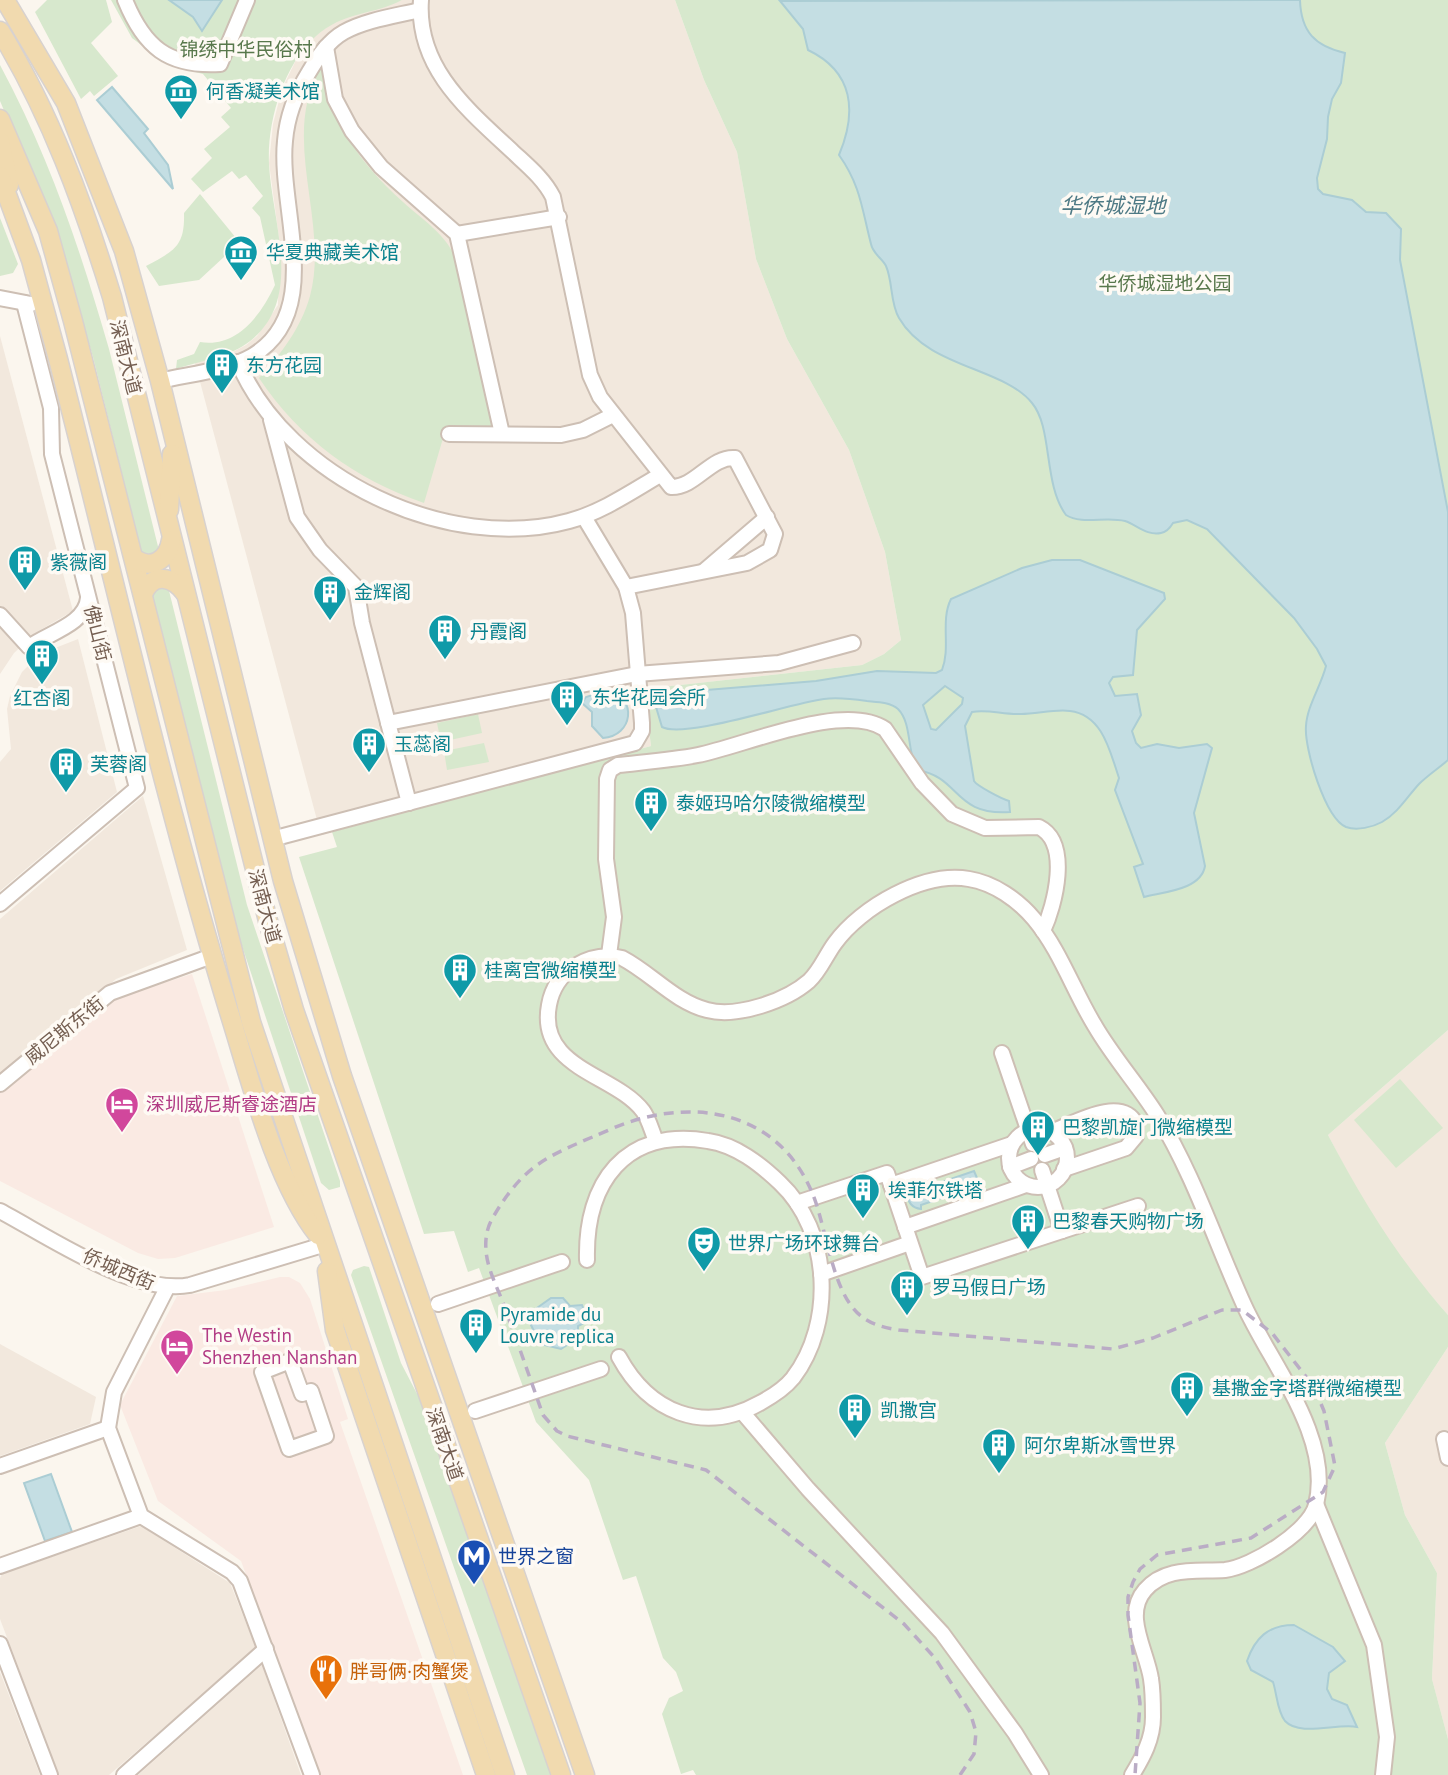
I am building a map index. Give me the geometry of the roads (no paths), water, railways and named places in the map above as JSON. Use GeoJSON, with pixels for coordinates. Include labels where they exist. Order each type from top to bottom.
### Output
{"type":"FeatureCollection","features":[{"type":"Feature","properties":{"kind":"main road"},"geometry":{"type":"LineString","coordinates":[[5,0],[34,44],[66,103],[124,251],[160,381],[283,881],[342,1076],[585,1775]]}},
{"type":"Feature","properties":{"kind":"main road","name":"深南大道"},"geometry":{"type":"LineString","coordinates":[[0,31],[60,144],[111,297],[268,921],[294,1010],[561,1775]]}},
{"type":"Feature","properties":{"kind":"main road"},"geometry":{"type":"LineString","coordinates":[[34,44],[60,144]]}},
{"type":"Feature","properties":{"kind":"main road"},"geometry":{"type":"LineString","coordinates":[[0,119],[48,231],[100,425],[251,1022],[505,1775]]}},
{"type":"Feature","properties":{"kind":"main road"},"geometry":{"type":"LineString","coordinates":[[0,141],[15,210],[58,359],[212,956],[292,1197],[326,1244],[335,1330],[486,1775]]}},
{"type":"Feature","properties":{"kind":"main road"},"geometry":{"type":"LineString","coordinates":[[0,176],[15,210]]}},
{"type":"Feature","properties":{"kind":"main road"},"geometry":{"type":"LineString","coordinates":[[58,359],[100,425]]}},
{"type":"Feature","properties":{"kind":"main road"},"geometry":{"type":"LineString","coordinates":[[134,558],[145,564],[157,563],[167,554],[173,436]]}},
{"type":"Feature","properties":{"kind":"main road"},"geometry":{"type":"LineString","coordinates":[[143,594],[150,583],[161,578],[174,581],[185,593]]}},
{"type":"Feature","properties":{"kind":"main road"},"geometry":{"type":"LineString","coordinates":[[204,667],[249,745]]}},
{"type":"Feature","properties":{"kind":"main road"},"geometry":{"type":"LineString","coordinates":[[283,881],[294,1010]]}},
{"type":"Feature","properties":{"kind":"main road"},"geometry":{"type":"LineString","coordinates":[[226,931],[228,1001],[232,1021]]}},
{"type":"Feature","properties":{"kind":"main road"},"geometry":{"type":"LineString","coordinates":[[358,1192],[398,1240]]}},
{"type":"Feature","properties":{"kind":"main road"},"geometry":{"type":"LineString","coordinates":[[391,1491],[443,1594]]}},
{"type":"Feature","properties":{"kind":"main road"},"geometry":{"type":"LineString","coordinates":[[528,1612],[543,1726]]}},
{"type":"Feature","properties":{"kind":"main road"},"geometry":{"type":"LineString","coordinates":[[472,1677],[486,1775]]}},
{"type":"Feature","properties":{"kind":"street"},"geometry":{"type":"LineString","coordinates":[[125,0],[133,21],[150,43],[176,62],[200,65],[220,64],[247,0]]}},
{"type":"Feature","properties":{"kind":"street"},"geometry":{"type":"LineString","coordinates":[[160,381],[238,362],[262,348],[288,310],[292,293],[293,254],[284,166],[284,142],[291,108],[326,47],[334,38],[356,26],[420,5],[429,52],[445,84],[470,112],[540,177],[554,197],[590,375],[596,391],[667,484],[677,488],[723,460],[735,458],[775,534],[770,551],[747,564],[626,587]]}},
{"type":"Feature","properties":{"kind":"street"},"geometry":{"type":"LineString","coordinates":[[326,47],[335,99],[352,131],[380,167],[457,234],[502,435]]}},
{"type":"Feature","properties":{"kind":"street"},"geometry":{"type":"LineString","coordinates":[[457,234],[559,217]]}},
{"type":"Feature","properties":{"kind":"street"},"geometry":{"type":"LineString","coordinates":[[0,298],[43,306]]}},
{"type":"Feature","properties":{"kind":"street","name":"佛山街"},"geometry":{"type":"LineString","coordinates":[[0,904],[137,788],[52,454],[51,408],[24,303]]}},
{"type":"Feature","properties":{"kind":"street"},"geometry":{"type":"LineString","coordinates":[[238,362],[256,399],[271,419],[304,451],[348,482],[421,513],[465,525],[503,529],[547,526],[584,517],[660,475]]}},
{"type":"Feature","properties":{"kind":"street"},"geometry":{"type":"LineString","coordinates":[[449,434],[572,433],[613,415]]}},
{"type":"Feature","properties":{"kind":"street"},"geometry":{"type":"LineString","coordinates":[[271,419],[297,517],[320,550],[356,587],[362,623],[409,803]]}},
{"type":"Feature","properties":{"kind":"street"},"geometry":{"type":"LineString","coordinates":[[272,839],[627,747],[639,738],[642,731],[634,613],[626,587],[584,517]]}},
{"type":"Feature","properties":{"kind":"street"},"geometry":{"type":"LineString","coordinates":[[703,572],[767,517]]}},
{"type":"Feature","properties":{"kind":"street"},"geometry":{"type":"LineString","coordinates":[[0,615],[29,647],[72,622],[87,607],[88,594]]}},
{"type":"Feature","properties":{"kind":"street"},"geometry":{"type":"LineString","coordinates":[[72,622],[93,634],[101,646]]}},
{"type":"Feature","properties":{"kind":"street"},"geometry":{"type":"LineString","coordinates":[[388,723],[637,674],[779,663],[853,643]]}},
{"type":"Feature","properties":{"kind":"street"},"geometry":{"type":"LineString","coordinates":[[609,955],[614,917],[606,859],[607,779],[610,770],[618,765],[698,755],[838,721],[876,723],[885,729],[922,783],[944,807],[966,823],[993,829],[1039,827],[1046,831],[1055,848],[1056,888],[1043,931]]}},
{"type":"Feature","properties":{"kind":"street"},"geometry":{"type":"LineString","coordinates":[[656,1141],[644,1111],[610,1085],[573,1065],[554,1039],[548,1023],[549,1001],[553,988],[581,963],[609,955],[639,967],[694,1005],[711,1011],[732,1011],[765,1003],[804,985],[813,977],[835,943],[863,913],[900,892],[940,879],[967,878],[985,883],[1020,904],[1043,931],[1099,1033],[1158,1117],[1202,1202],[1244,1305],[1289,1386],[1308,1431],[1316,1462],[1316,1504],[1312,1515],[1299,1531],[1249,1562],[1228,1570],[1178,1572],[1160,1577],[1145,1590],[1135,1616],[1151,1677],[1153,1720],[1149,1742],[1132,1775]]}},
{"type":"Feature","properties":{"kind":"street","name":"威尼斯东街"},"geometry":{"type":"LineString","coordinates":[[0,1084],[110,993],[212,956]]}},
{"type":"Feature","properties":{"kind":"street"},"geometry":{"type":"LineString","coordinates":[[1002,1053],[1031,1137]]}},
{"type":"Feature","properties":{"kind":"street"},"geometry":{"type":"LineString","coordinates":[[891,1185],[1115,1110],[1126,1112],[1136,1124],[1136,1136],[1126,1148],[1064,1169],[1047,1185],[1026,1185],[905,1227]]}},
{"type":"Feature","properties":{"kind":"street"},"geometry":{"type":"LineString","coordinates":[[1136,1124],[1158,1117]]}},
{"type":"Feature","properties":{"kind":"street"},"geometry":{"type":"LineString","coordinates":[[1051,1132],[1065,1148],[1064,1169]]}},
{"type":"Feature","properties":{"kind":"street"},"geometry":{"type":"LineString","coordinates":[[587,1259],[589,1223],[601,1185],[628,1155],[656,1141],[710,1141],[731,1148],[766,1170],[797,1203],[810,1228],[821,1274],[822,1303],[809,1350],[793,1379],[770,1397],[743,1413],[718,1419],[679,1413],[640,1389],[619,1357]]}},
{"type":"Feature","properties":{"kind":"street"},"geometry":{"type":"LineString","coordinates":[[1012,1144],[1010,1167],[1014,1175],[1026,1185]]}},
{"type":"Feature","properties":{"kind":"street"},"geometry":{"type":"LineString","coordinates":[[1010,1167],[1065,1148]]}},
{"type":"Feature","properties":{"kind":"street"},"geometry":{"type":"LineString","coordinates":[[1042,1170],[1062,1231]]}},
{"type":"Feature","properties":{"kind":"street"},"geometry":{"type":"LineString","coordinates":[[797,1203],[887,1173],[922,1278],[1138,1206]]}},
{"type":"Feature","properties":{"kind":"street","name":"侨城西街"},"geometry":{"type":"LineString","coordinates":[[0,1213],[119,1274],[167,1288],[190,1285],[326,1244]]}},
{"type":"Feature","properties":{"kind":"street"},"geometry":{"type":"LineString","coordinates":[[821,1274],[911,1243]]}},
{"type":"Feature","properties":{"kind":"street"},"geometry":{"type":"LineString","coordinates":[[438,1304],[562,1262]]}},
{"type":"Feature","properties":{"kind":"street"},"geometry":{"type":"LineString","coordinates":[[167,1288],[114,1392],[108,1428],[141,1516],[236,1575],[267,1650],[312,1775]]}},
{"type":"Feature","properties":{"kind":"street"},"geometry":{"type":"LineString","coordinates":[[290,1361],[302,1394],[311,1391],[326,1436],[289,1449],[262,1372],[290,1361]]}},
{"type":"Feature","properties":{"kind":"street"},"geometry":{"type":"LineString","coordinates":[[475,1411],[601,1370]]}},
{"type":"Feature","properties":{"kind":"street"},"geometry":{"type":"LineString","coordinates":[[743,1413],[867,1553],[906,1592],[984,1690],[1041,1775]]}},
{"type":"Feature","properties":{"kind":"street"},"geometry":{"type":"LineString","coordinates":[[0,1466],[108,1428]]}},
{"type":"Feature","properties":{"kind":"street"},"geometry":{"type":"LineString","coordinates":[[1444,1439],[1448,1458]]}},
{"type":"Feature","properties":{"kind":"street"},"geometry":{"type":"LineString","coordinates":[[1316,1504],[1374,1645],[1387,1737],[1383,1775]]}},
{"type":"Feature","properties":{"kind":"street"},"geometry":{"type":"LineString","coordinates":[[1,1565],[141,1516]]}},
{"type":"Feature","properties":{"kind":"street"},"geometry":{"type":"LineString","coordinates":[[0,1644],[50,1775]]}},
{"type":"Feature","properties":{"kind":"street"},"geometry":{"type":"LineString","coordinates":[[124,1775],[267,1650]]}},
{"type":"Feature","properties":{"kind":"water"},"geometry":{"type":"Polygon","coordinates":[[[169,0],[222,0],[202,31],[193,17],[169,0]]]}},
{"type":"Feature","properties":{"kind":"water","name":"华侨城湿地"},"geometry":{"type":"Polygon","coordinates":[[[1300,0],[1303,21],[1312,36],[1325,46],[1345,53],[1341,83],[1332,99],[1328,117],[1327,139],[1317,178],[1318,189],[1323,194],[1352,200],[1366,212],[1386,213],[1401,229],[1400,260],[1448,512],[1448,760],[1419,784],[1388,818],[1360,828],[1346,827],[1338,821],[1317,781],[1308,750],[1306,726],[1311,704],[1326,666],[1294,618],[1207,529],[1187,520],[1173,523],[1167,531],[1156,534],[1125,521],[1087,520],[1066,515],[1054,488],[1043,427],[1032,403],[1003,382],[928,347],[912,335],[899,318],[886,266],[872,247],[856,188],[839,155],[848,124],[848,95],[835,70],[808,50],[803,29],[780,1],[1300,0]]]}},
{"type":"Feature","properties":{"kind":"water"},"geometry":{"type":"Polygon","coordinates":[[[112,87],[148,129],[144,133],[168,165],[173,189],[97,100],[112,87]]]}},
{"type":"Feature","properties":{"kind":"water"},"geometry":{"type":"Polygon","coordinates":[[[1052,560],[1080,560],[1164,593],[1165,599],[1137,630],[1133,675],[1113,677],[1109,683],[1115,696],[1137,694],[1141,715],[1132,731],[1141,748],[1157,744],[1179,748],[1207,744],[1212,748],[1194,813],[1205,866],[1202,874],[1189,885],[1144,897],[1134,867],[1143,864],[1115,790],[1119,778],[1112,757],[1098,727],[1081,714],[1070,711],[1021,714],[972,712],[965,726],[974,781],[1009,801],[1010,812],[991,812],[978,808],[942,780],[917,770],[902,715],[898,709],[887,704],[829,698],[692,728],[662,727],[653,697],[658,694],[816,681],[877,671],[936,673],[942,670],[945,661],[946,616],[951,599],[1022,568],[1052,560]],[[945,686],[923,705],[931,729],[936,730],[962,704],[963,698],[945,686]]]}},
{"type":"Feature","properties":{"kind":"water"},"geometry":{"type":"Polygon","coordinates":[[[608,690],[618,694],[624,701],[628,716],[621,731],[603,738],[592,726],[592,712],[582,703],[586,697],[608,690]]]}},
{"type":"Feature","properties":{"kind":"water"},"geometry":{"type":"Polygon","coordinates":[[[974,1171],[980,1185],[921,1205],[921,1209],[909,1202],[908,1193],[914,1187],[916,1191],[974,1171]]]}},
{"type":"Feature","properties":{"kind":"water"},"geometry":{"type":"Polygon","coordinates":[[[551,1298],[563,1298],[570,1306],[582,1305],[588,1321],[578,1326],[578,1338],[561,1349],[540,1344],[531,1325],[534,1310],[551,1298]]]}},
{"type":"Feature","properties":{"kind":"water"},"geometry":{"type":"Polygon","coordinates":[[[51,1474],[72,1532],[45,1541],[24,1483],[51,1474]]]}},
{"type":"Feature","properties":{"kind":"water"},"geometry":{"type":"Polygon","coordinates":[[[1294,1625],[1333,1647],[1345,1661],[1329,1673],[1327,1689],[1332,1699],[1347,1705],[1357,1727],[1309,1729],[1292,1726],[1280,1712],[1273,1682],[1251,1670],[1247,1661],[1264,1634],[1277,1627],[1294,1625]]]}},
{"type":"Feature","properties":{"kind":"tunnel"},"geometry":{"type":"LineString","coordinates":[[1033,1144],[1042,1170]]}},
{"type":"Feature","properties":{"kind":"railway"},"geometry":{"type":"LineString","coordinates":[[960,1775],[974,1754],[976,1732],[970,1712],[935,1658],[904,1624],[706,1470],[567,1436],[557,1431],[543,1415],[490,1271],[486,1246],[490,1222],[504,1199],[529,1171],[556,1153],[642,1118],[673,1113],[703,1113],[732,1118],[759,1129],[782,1147],[801,1172],[816,1203],[840,1286],[853,1308],[873,1324],[899,1330],[1113,1349],[1153,1338],[1222,1310],[1242,1310],[1272,1333],[1314,1387],[1324,1411],[1335,1466],[1323,1492],[1251,1538],[1157,1555],[1140,1569],[1128,1597],[1140,1703],[1135,1775]]}},
{"type":"Feature","properties":{"kind":"place","name":"何香凝美术馆"},"geometry":{"type":"Point","coordinates":[181,121]}},
{"type":"Feature","properties":{"kind":"place","name":"华夏典藏美术馆"},"geometry":{"type":"Point","coordinates":[241,282]}},
{"type":"Feature","properties":{"kind":"place","name":"东方花园"},"geometry":{"type":"Point","coordinates":[222,395]}},
{"type":"Feature","properties":{"kind":"place","name":"紫薇阁"},"geometry":{"type":"Point","coordinates":[25,592]}},
{"type":"Feature","properties":{"kind":"place","name":"金辉阁"},"geometry":{"type":"Point","coordinates":[330,622]}},
{"type":"Feature","properties":{"kind":"place","name":"丹霞阁"},"geometry":{"type":"Point","coordinates":[445,661]}},
{"type":"Feature","properties":{"kind":"place","name":"红杏阁"},"geometry":{"type":"Point","coordinates":[42,686]}},
{"type":"Feature","properties":{"kind":"place","name":"东华花园会所"},"geometry":{"type":"Point","coordinates":[567,727]}},
{"type":"Feature","properties":{"kind":"place","name":"玉蕊阁"},"geometry":{"type":"Point","coordinates":[369,774]}},
{"type":"Feature","properties":{"kind":"place","name":"芙蓉阁"},"geometry":{"type":"Point","coordinates":[66,794]}},
{"type":"Feature","properties":{"kind":"place","name":"泰姬玛哈尔陵微缩模型"},"geometry":{"type":"Point","coordinates":[651,833]}},
{"type":"Feature","properties":{"kind":"place","name":"桂离宫微缩模型"},"geometry":{"type":"Point","coordinates":[460,1000]}},
{"type":"Feature","properties":{"kind":"place","name":"深圳威尼斯睿途酒店"},"geometry":{"type":"Point","coordinates":[122,1134]}},
{"type":"Feature","properties":{"kind":"place","name":"巴黎凯旋门微缩模型"},"geometry":{"type":"Point","coordinates":[1038,1157]}},
{"type":"Feature","properties":{"kind":"place","name":"埃菲尔铁塔"},"geometry":{"type":"Point","coordinates":[863,1220]}},
{"type":"Feature","properties":{"kind":"place","name":"巴黎春天购物广场"},"geometry":{"type":"Point","coordinates":[1028,1251]}},
{"type":"Feature","properties":{"kind":"place","name":"世界广场环球舞台"},"geometry":{"type":"Point","coordinates":[704,1273]}},
{"type":"Feature","properties":{"kind":"place","name":"罗马假日广场"},"geometry":{"type":"Point","coordinates":[907,1317]}},
{"type":"Feature","properties":{"kind":"place","name":"Pyramide du Louvre replica"},"geometry":{"type":"Point","coordinates":[476,1355]}},
{"type":"Feature","properties":{"kind":"place","name":"The Westin Shenzhen Nanshan"},"geometry":{"type":"Point","coordinates":[177,1376]}},
{"type":"Feature","properties":{"kind":"place","name":"基撒金字塔群微缩模型"},"geometry":{"type":"Point","coordinates":[1187,1418]}},
{"type":"Feature","properties":{"kind":"place","name":"凯撒宫"},"geometry":{"type":"Point","coordinates":[855,1440]}},
{"type":"Feature","properties":{"kind":"place","name":"阿尔卑斯冰雪世界"},"geometry":{"type":"Point","coordinates":[999,1475]}},
{"type":"Feature","properties":{"kind":"place","name":"世界之窗"},"geometry":{"type":"Point","coordinates":[474,1586]}},
{"type":"Feature","properties":{"kind":"place","name":"胖哥俩·肉蟹煲"},"geometry":{"type":"Point","coordinates":[326,1701]}},
{"type":"Feature","properties":{"kind":"park label","name":"锦绣中华民俗村"},"geometry":{"type":"Point","coordinates":[246,49]}},
{"type":"Feature","properties":{"kind":"park label","name":"华侨城湿地公园"},"geometry":{"type":"Point","coordinates":[1165,283]}}]}
